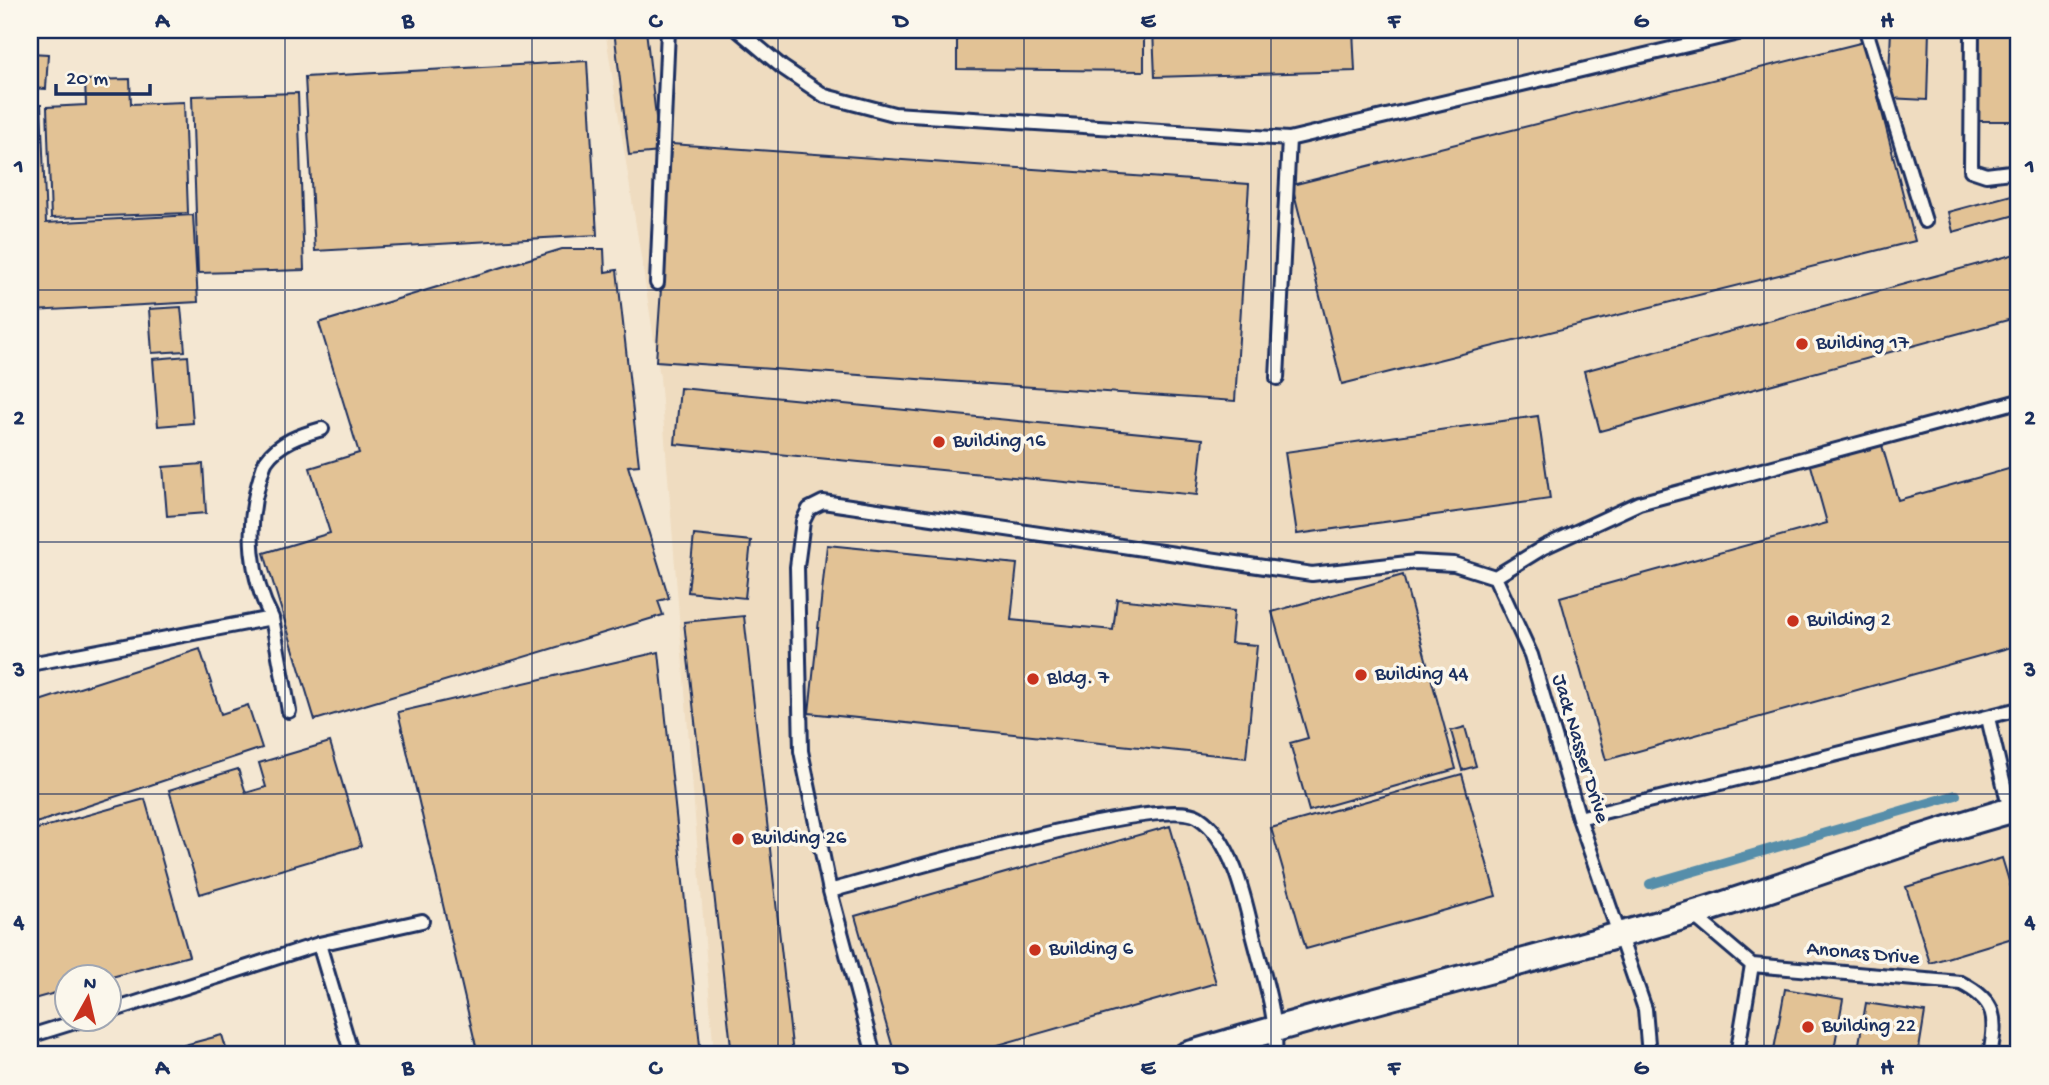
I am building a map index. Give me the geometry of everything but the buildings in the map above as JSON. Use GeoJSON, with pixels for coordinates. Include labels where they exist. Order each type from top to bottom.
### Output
{"type":"FeatureCollection","features":[{"type":"Feature","properties":{"kind":"street"},"geometry":{"type":"LineString","coordinates":[[1186,1055],[1276,1028],[1492,972],[1692,914],[2015,809]]}},
{"type":"Feature","properties":{"kind":"lane"},"geometry":{"type":"LineString","coordinates":[[657,283],[668,30]]}},
{"type":"Feature","properties":{"kind":"lane"},"geometry":{"type":"LineString","coordinates":[[738,30],[782,67],[825,96],[894,114],[1289,139],[1751,30]]}},
{"type":"Feature","properties":{"kind":"lane"},"geometry":{"type":"LineString","coordinates":[[1866,30],[1925,221]]}},
{"type":"Feature","properties":{"kind":"lane"},"geometry":{"type":"LineString","coordinates":[[1972,30],[1971,170],[1986,175],[2019,170]]}},
{"type":"Feature","properties":{"kind":"lane"},"geometry":{"type":"LineString","coordinates":[[1277,378],[1289,139]]}},
{"type":"Feature","properties":{"kind":"lane"},"geometry":{"type":"LineString","coordinates":[[874,1055],[830,891],[802,751],[797,567],[803,521],[809,509],[823,502],[1312,574],[1416,562],[1454,564],[1495,577],[1545,547],[1639,503],[2019,401]]}},
{"type":"Feature","properties":{"kind":"lane"},"geometry":{"type":"LineString","coordinates":[[289,711],[272,618],[260,597],[252,550],[252,505],[265,461],[292,438],[321,429]]}},
{"type":"Feature","properties":{"kind":"lane","name":"Jack Nasser Drive"},"geometry":{"type":"LineString","coordinates":[[1495,577],[1531,655],[1579,818],[1617,935],[1645,1009],[1649,1055]]}},
{"type":"Feature","properties":{"kind":"lane"},"geometry":{"type":"LineString","coordinates":[[30,664],[272,618]]}},
{"type":"Feature","properties":{"kind":"lane"},"geometry":{"type":"LineString","coordinates":[[1579,818],[2019,709]]}},
{"type":"Feature","properties":{"kind":"lane"},"geometry":{"type":"LineString","coordinates":[[1988,718],[2015,809]]}},
{"type":"Feature","properties":{"kind":"lane"},"geometry":{"type":"LineString","coordinates":[[830,891],[998,844],[1135,817],[1178,811],[1197,816],[1213,830],[1241,882],[1276,1028],[1275,1055]]}},
{"type":"Feature","properties":{"kind":"lane"},"geometry":{"type":"LineString","coordinates":[[1692,914],[1752,965],[1737,1055]]}},
{"type":"Feature","properties":{"kind":"lane"},"geometry":{"type":"LineString","coordinates":[[122,1007],[319,944],[422,921]]}},
{"type":"Feature","properties":{"kind":"lane"},"geometry":{"type":"LineString","coordinates":[[319,944],[352,1055]]}},
{"type":"Feature","properties":{"kind":"lane","name":"Anonas Drive"},"geometry":{"type":"LineString","coordinates":[[1752,965],[1961,983],[1977,991],[1988,1002],[1994,1016],[1990,1055]]}},
{"type":"Feature","properties":{"kind":"lane"},"geometry":{"type":"LineString","coordinates":[[30,1036],[52,1029]]}},
{"type":"Feature","properties":{"kind":"shaded area"},"geometry":{"type":"Polygon","coordinates":[[[605,30],[2019,30],[2019,1055],[714,1055],[660,377],[605,30]]]}},
{"type":"Feature","properties":{"kind":"waterway"},"geometry":{"type":"LineString","coordinates":[[1650,884],[1956,795]]}},
{"type":"Feature","properties":{"kind":"place","name":"Building 17"},"geometry":{"type":"Point","coordinates":[1802,344]}},
{"type":"Feature","properties":{"kind":"place","name":"Building 16"},"geometry":{"type":"Point","coordinates":[939,442]}},
{"type":"Feature","properties":{"kind":"place","name":"Building 2"},"geometry":{"type":"Point","coordinates":[1793,621]}},
{"type":"Feature","properties":{"kind":"place","name":"Building 44"},"geometry":{"type":"Point","coordinates":[1361,675]}},
{"type":"Feature","properties":{"kind":"place","name":"Bldg. 7"},"geometry":{"type":"Point","coordinates":[1033,679]}},
{"type":"Feature","properties":{"kind":"place","name":"Building 26"},"geometry":{"type":"Point","coordinates":[738,839]}},
{"type":"Feature","properties":{"kind":"place","name":"Building 6"},"geometry":{"type":"Point","coordinates":[1035,950]}},
{"type":"Feature","properties":{"kind":"place","name":"Building 22"},"geometry":{"type":"Point","coordinates":[1808,1027]}}]}
